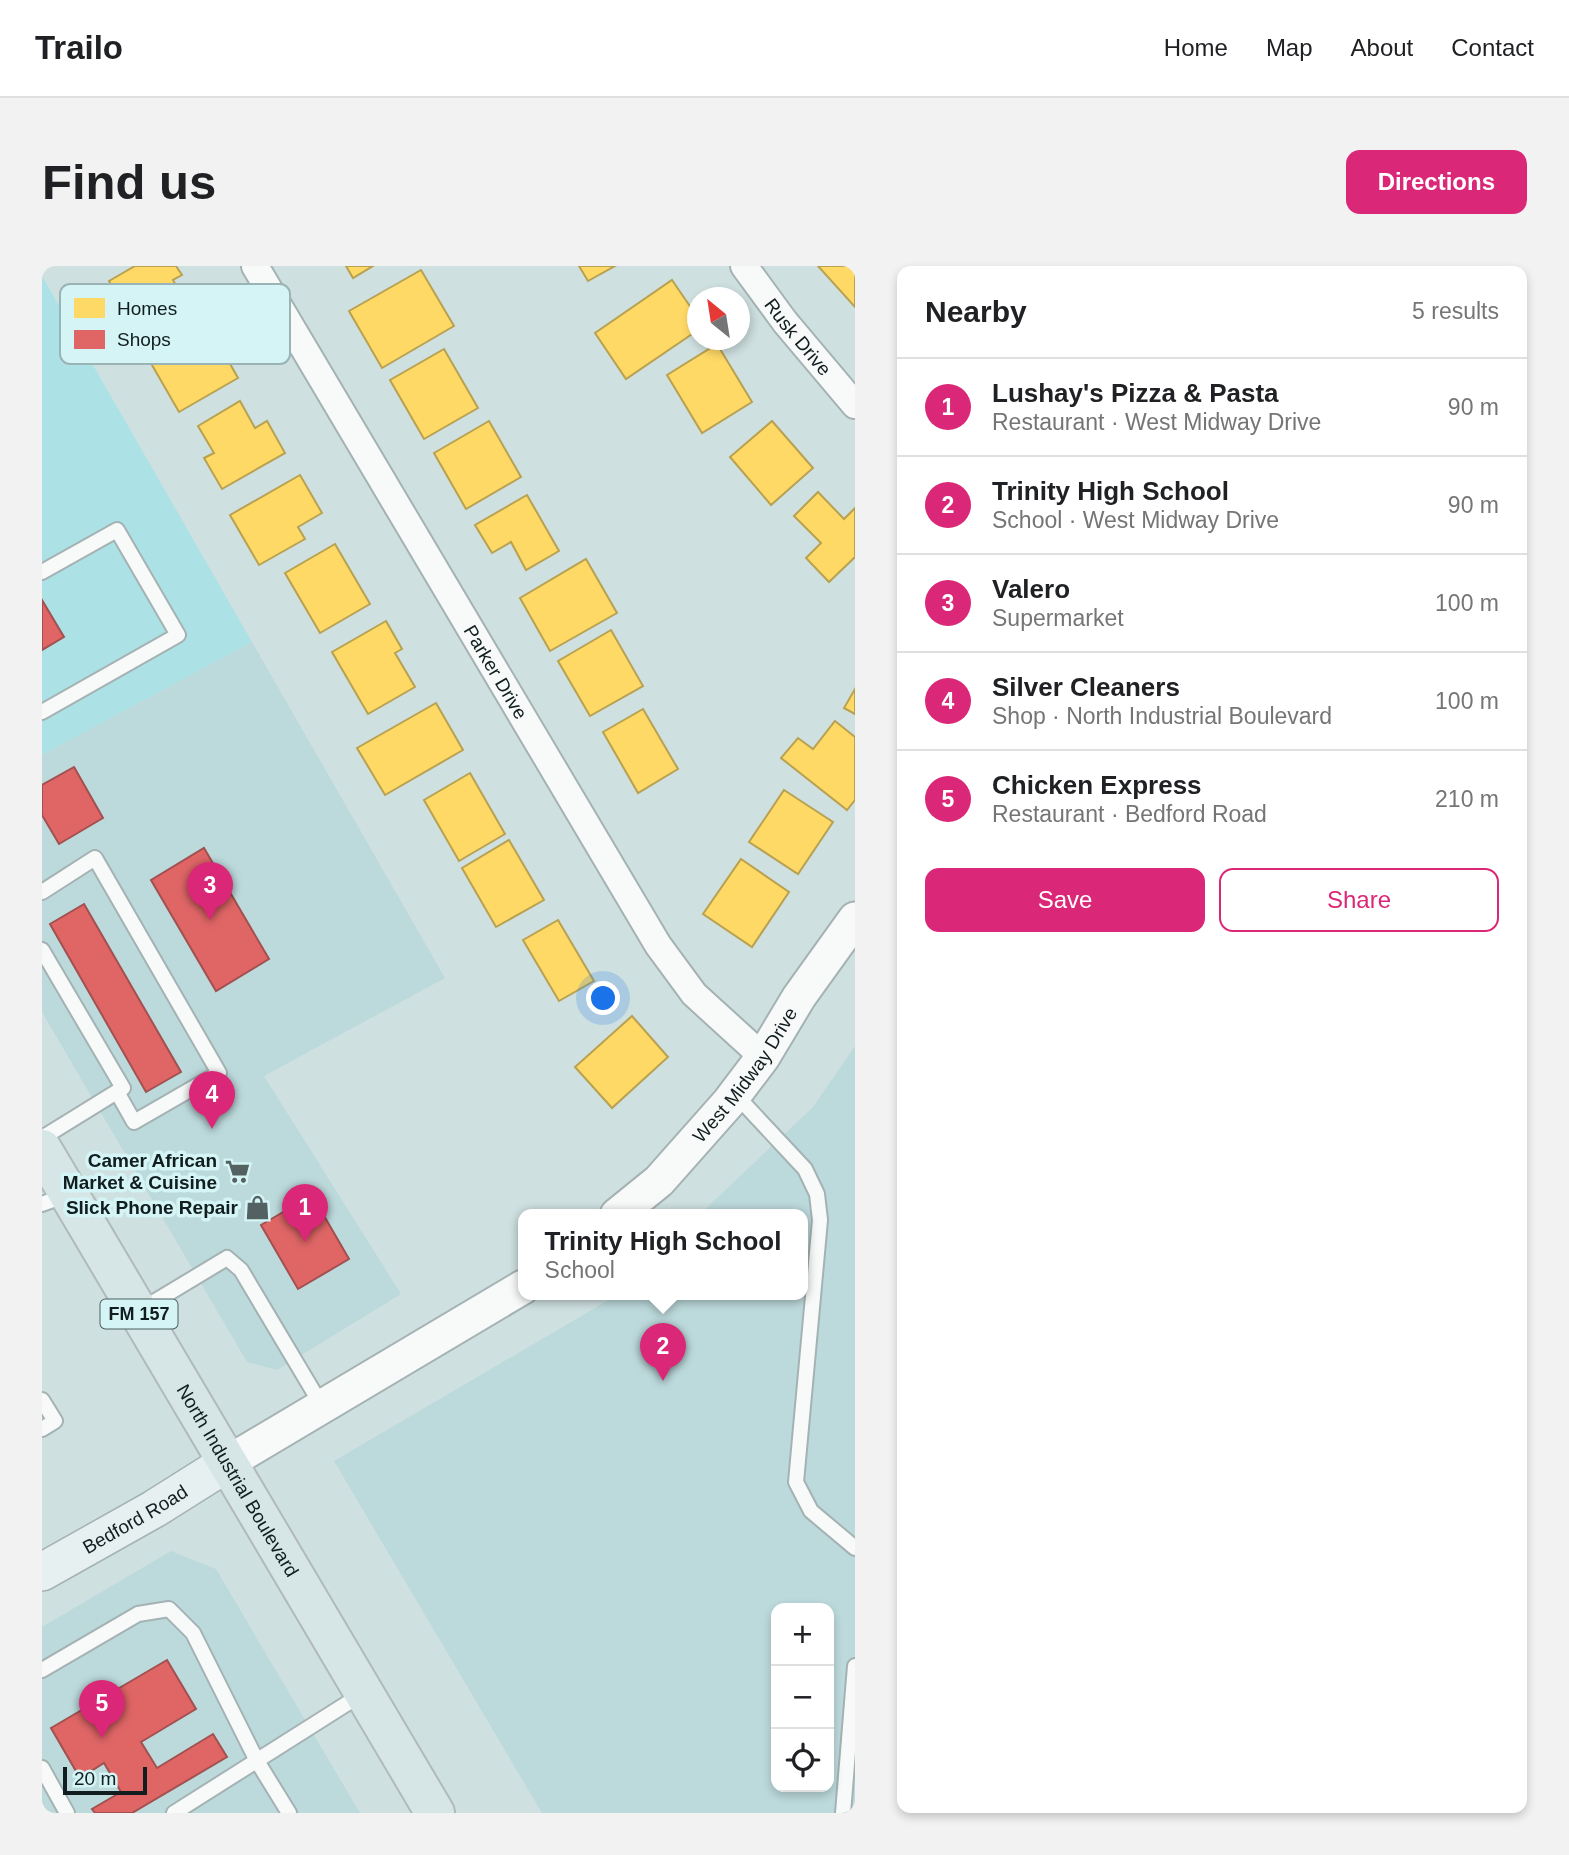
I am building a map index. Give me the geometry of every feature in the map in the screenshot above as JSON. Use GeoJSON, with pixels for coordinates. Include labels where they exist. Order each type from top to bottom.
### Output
{"type":"FeatureCollection","features":[{"type":"Feature","properties":{"kind":"main road","name":"North Industrial Boulevard"},"geometry":{"type":"LineString","coordinates":[[42,1149],[55,1199],[138,1312],[435,1813]]}},
{"type":"Feature","properties":{"kind":"main road","name":"Bedford Road"},"geometry":{"type":"LineString","coordinates":[[42,1572],[154,1509],[227,1463]]}},
{"type":"Feature","properties":{"kind":"street","name":"Parker Drive"},"geometry":{"type":"LineString","coordinates":[[255,266],[266,284]]}},
{"type":"Feature","properties":{"kind":"street","name":"Rusk Drive"},"geometry":{"type":"LineString","coordinates":[[744,266],[785,322],[855,405]]}},
{"type":"Feature","properties":{"kind":"street","name":"Parker Drive"},"geometry":{"type":"LineString","coordinates":[[290,325],[657,945],[694,994],[763,1057]]}},
{"type":"Feature","properties":{"kind":"street","name":"West Midway Drive"},"geometry":{"type":"LineString","coordinates":[[624,1209],[659,1181],[735,1094],[763,1057],[799,997],[854,924]]}},
{"type":"Feature","properties":{"kind":"street"},"geometry":{"type":"LineString","coordinates":[[227,1463],[518,1290]]}},
{"type":"Feature","properties":{"kind":"lane"},"geometry":{"type":"LineString","coordinates":[[42,572],[117,530],[177,635],[42,712]]}},
{"type":"Feature","properties":{"kind":"lane"},"geometry":{"type":"LineString","coordinates":[[42,892],[95,858],[219,1073],[134,1122],[117,1092]]}},
{"type":"Feature","properties":{"kind":"lane"},"geometry":{"type":"LineString","coordinates":[[42,950],[123,1088],[42,1138]]}},
{"type":"Feature","properties":{"kind":"lane"},"geometry":{"type":"LineString","coordinates":[[735,1094],[804,1169],[817,1194],[820,1220],[796,1482],[811,1511],[855,1548]]}},
{"type":"Feature","properties":{"kind":"lane"},"geometry":{"type":"LineString","coordinates":[[138,1312],[227,1258],[241,1270],[321,1406]]}},
{"type":"Feature","properties":{"kind":"lane"},"geometry":{"type":"LineString","coordinates":[[42,1401],[55,1421],[42,1429]]}},
{"type":"Feature","properties":{"kind":"lane"},"geometry":{"type":"LineString","coordinates":[[42,1670],[138,1614],[169,1609],[193,1633],[257,1761],[289,1813]]}},
{"type":"Feature","properties":{"kind":"lane"},"geometry":{"type":"LineString","coordinates":[[842,1813],[855,1666]]}},
{"type":"Feature","properties":{"kind":"lane"},"geometry":{"type":"LineString","coordinates":[[174,1813],[363,1693]]}},
{"type":"Feature","properties":{"kind":"lane"},"geometry":{"type":"LineString","coordinates":[[42,1768],[67,1813]]}},
{"type":"Feature","properties":{"kind":"shaded area"},"geometry":{"type":"Polygon","coordinates":[[[42,276],[60,307],[60,364],[92,364],[252,642],[42,755],[42,276]]]}},
{"type":"Feature","properties":{"kind":"shaded area"},"geometry":{"type":"Polygon","coordinates":[[[252,642],[445,978],[264,1076],[401,1294],[277,1370],[247,1362],[42,1012],[42,755],[252,642]]]}},
{"type":"Feature","properties":{"kind":"shaded area"},"geometry":{"type":"Polygon","coordinates":[[[855,1046],[855,1813],[542,1813],[334,1461],[608,1300],[808,1300],[808,1209],[705,1209],[813,1107],[855,1046]]]}},
{"type":"Feature","properties":{"kind":"shaded area"},"geometry":{"type":"Polygon","coordinates":[[[171,1551],[216,1569],[360,1813],[42,1813],[42,1627],[171,1551]]]}},
{"type":"Feature","properties":{"kind":"building: Homes"},"geometry":{"type":"Polygon","coordinates":[[[135,266],[176,266],[182,275],[173,280],[175,284],[111,284],[109,281],[135,266]]]}},
{"type":"Feature","properties":{"kind":"building: Homes"},"geometry":{"type":"Polygon","coordinates":[[[346,266],[373,266],[353,278],[346,266]]]}},
{"type":"Feature","properties":{"kind":"building: Homes"},"geometry":{"type":"Polygon","coordinates":[[[579,266],[615,266],[588,281],[579,266]]]}},
{"type":"Feature","properties":{"kind":"building: Homes"},"geometry":{"type":"Polygon","coordinates":[[[818,266],[855,266],[855,307],[818,266]]]}},
{"type":"Feature","properties":{"kind":"building: Homes"},"geometry":{"type":"Polygon","coordinates":[[[421,270],[454,326],[382,368],[349,311],[421,270]]]}},
{"type":"Feature","properties":{"kind":"building: Homes"},"geometry":{"type":"Polygon","coordinates":[[[672,280],[687,302],[687,337],[626,379],[595,333],[672,280]]]}},
{"type":"Feature","properties":{"kind":"building: Homes"},"geometry":{"type":"Polygon","coordinates":[[[444,349],[478,408],[424,439],[390,380],[444,349]]]}},
{"type":"Feature","properties":{"kind":"building: Homes"},"geometry":{"type":"Polygon","coordinates":[[[707,350],[721,350],[752,402],[702,433],[667,375],[707,350]]]}},
{"type":"Feature","properties":{"kind":"building: Homes"},"geometry":{"type":"Polygon","coordinates":[[[151,364],[230,364],[238,378],[179,412],[151,364]]]}},
{"type":"Feature","properties":{"kind":"building: Homes"},"geometry":{"type":"Polygon","coordinates":[[[240,401],[255,428],[267,421],[285,453],[222,489],[204,458],[214,453],[198,426],[240,401]]]}},
{"type":"Feature","properties":{"kind":"building: Homes"},"geometry":{"type":"Polygon","coordinates":[[[489,421],[521,477],[466,509],[434,453],[489,421]]]}},
{"type":"Feature","properties":{"kind":"building: Homes"},"geometry":{"type":"Polygon","coordinates":[[[772,421],[813,468],[771,505],[730,457],[772,421]]]}},
{"type":"Feature","properties":{"kind":"building: Homes"},"geometry":{"type":"Polygon","coordinates":[[[300,475],[322,513],[298,527],[305,539],[259,565],[230,515],[300,475]]]}},
{"type":"Feature","properties":{"kind":"building: Homes"},"geometry":{"type":"Polygon","coordinates":[[[818,492],[844,519],[855,508],[855,557],[829,582],[806,558],[821,543],[794,516],[818,492]]]}},
{"type":"Feature","properties":{"kind":"building: Homes"},"geometry":{"type":"Polygon","coordinates":[[[527,495],[559,551],[526,570],[511,542],[492,553],[475,525],[527,495]]]}},
{"type":"Feature","properties":{"kind":"building: Homes"},"geometry":{"type":"Polygon","coordinates":[[[335,544],[370,604],[320,633],[285,573],[335,544]]]}},
{"type":"Feature","properties":{"kind":"building: Homes"},"geometry":{"type":"Polygon","coordinates":[[[586,559],[617,613],[550,651],[520,598],[586,559]]]}},
{"type":"Feature","properties":{"kind":"building: Homes"},"geometry":{"type":"Polygon","coordinates":[[[386,621],[402,649],[395,653],[415,687],[368,714],[332,652],[386,621]]]}},
{"type":"Feature","properties":{"kind":"building: Homes"},"geometry":{"type":"Polygon","coordinates":[[[611,630],[643,686],[590,716],[558,661],[611,630]]]}},
{"type":"Feature","properties":{"kind":"building: Homes"},"geometry":{"type":"Polygon","coordinates":[[[855,689],[855,714],[844,708],[855,689]]]}},
{"type":"Feature","properties":{"kind":"building: Homes"},"geometry":{"type":"Polygon","coordinates":[[[436,703],[463,750],[385,795],[357,748],[436,703]]]}},
{"type":"Feature","properties":{"kind":"building: Homes"},"geometry":{"type":"Polygon","coordinates":[[[643,709],[678,769],[638,793],[603,732],[643,709]]]}},
{"type":"Feature","properties":{"kind":"building: Homes"},"geometry":{"type":"Polygon","coordinates":[[[835,721],[855,737],[855,800],[847,810],[781,758],[798,738],[813,749],[835,721]]]}},
{"type":"Feature","properties":{"kind":"building: Homes"},"geometry":{"type":"Polygon","coordinates":[[[470,773],[505,834],[459,861],[424,800],[470,773]]]}},
{"type":"Feature","properties":{"kind":"building: Homes"},"geometry":{"type":"Polygon","coordinates":[[[784,790],[833,822],[798,874],[749,842],[784,790]]]}},
{"type":"Feature","properties":{"kind":"building: Homes"},"geometry":{"type":"Polygon","coordinates":[[[509,840],[544,900],[496,927],[462,868],[509,840]]]}},
{"type":"Feature","properties":{"kind":"building: Homes"},"geometry":{"type":"Polygon","coordinates":[[[741,859],[789,892],[752,947],[703,914],[741,859]]]}},
{"type":"Feature","properties":{"kind":"building: Homes"},"geometry":{"type":"Polygon","coordinates":[[[558,920],[594,981],[559,1001],[523,940],[558,920]]]}},
{"type":"Feature","properties":{"kind":"building: Homes"},"geometry":{"type":"Polygon","coordinates":[[[632,1016],[668,1057],[612,1108],[575,1067],[632,1016]]]}},
{"type":"Feature","properties":{"kind":"building: Shops"},"geometry":{"type":"Polygon","coordinates":[[[42,600],[64,637],[42,650],[42,600]]]}},
{"type":"Feature","properties":{"kind":"building: Shops"},"geometry":{"type":"Polygon","coordinates":[[[74,767],[103,818],[59,844],[42,815],[42,785],[74,767]]]}},
{"type":"Feature","properties":{"kind":"building: Shops"},"geometry":{"type":"Polygon","coordinates":[[[204,848],[269,959],[216,991],[151,880],[204,848]]]}},
{"type":"Feature","properties":{"kind":"building: Shops"},"geometry":{"type":"Polygon","coordinates":[[[84,904],[181,1072],[146,1092],[50,924],[84,904]]]}},
{"type":"Feature","properties":{"kind":"building: Shops"},"geometry":{"type":"Polygon","coordinates":[[[312,1195],[349,1259],[298,1289],[261,1225],[312,1195]]]}},
{"type":"Feature","properties":{"kind":"building: Shops"},"geometry":{"type":"Polygon","coordinates":[[[167,1660],[196,1709],[141,1742],[157,1768],[213,1734],[227,1757],[132,1813],[95,1813],[92,1809],[121,1792],[104,1763],[80,1778],[51,1728],[167,1660]]]}},
{"type":"Feature","properties":{"kind":"place","name":"Valero"},"geometry":{"type":"Point","coordinates":[210,920]}},
{"type":"Feature","properties":{"kind":"place","name":"Silver Cleaners"},"geometry":{"type":"Point","coordinates":[212,1129]}},
{"type":"Feature","properties":{"kind":"place","name":"Camer African Market & Cuisine"},"geometry":{"type":"Point","coordinates":[237,1171]}},
{"type":"Feature","properties":{"kind":"place","name":"Slick Phone Repair"},"geometry":{"type":"Point","coordinates":[258,1207]}},
{"type":"Feature","properties":{"kind":"place","name":"Lushay's Pizza & Pasta"},"geometry":{"type":"Point","coordinates":[305,1242]}},
{"type":"Feature","properties":{"kind":"place","name":"Trinity High School"},"geometry":{"type":"Point","coordinates":[663,1381]}},
{"type":"Feature","properties":{"kind":"place","name":"Chicken Express"},"geometry":{"type":"Point","coordinates":[102,1738]}}]}
